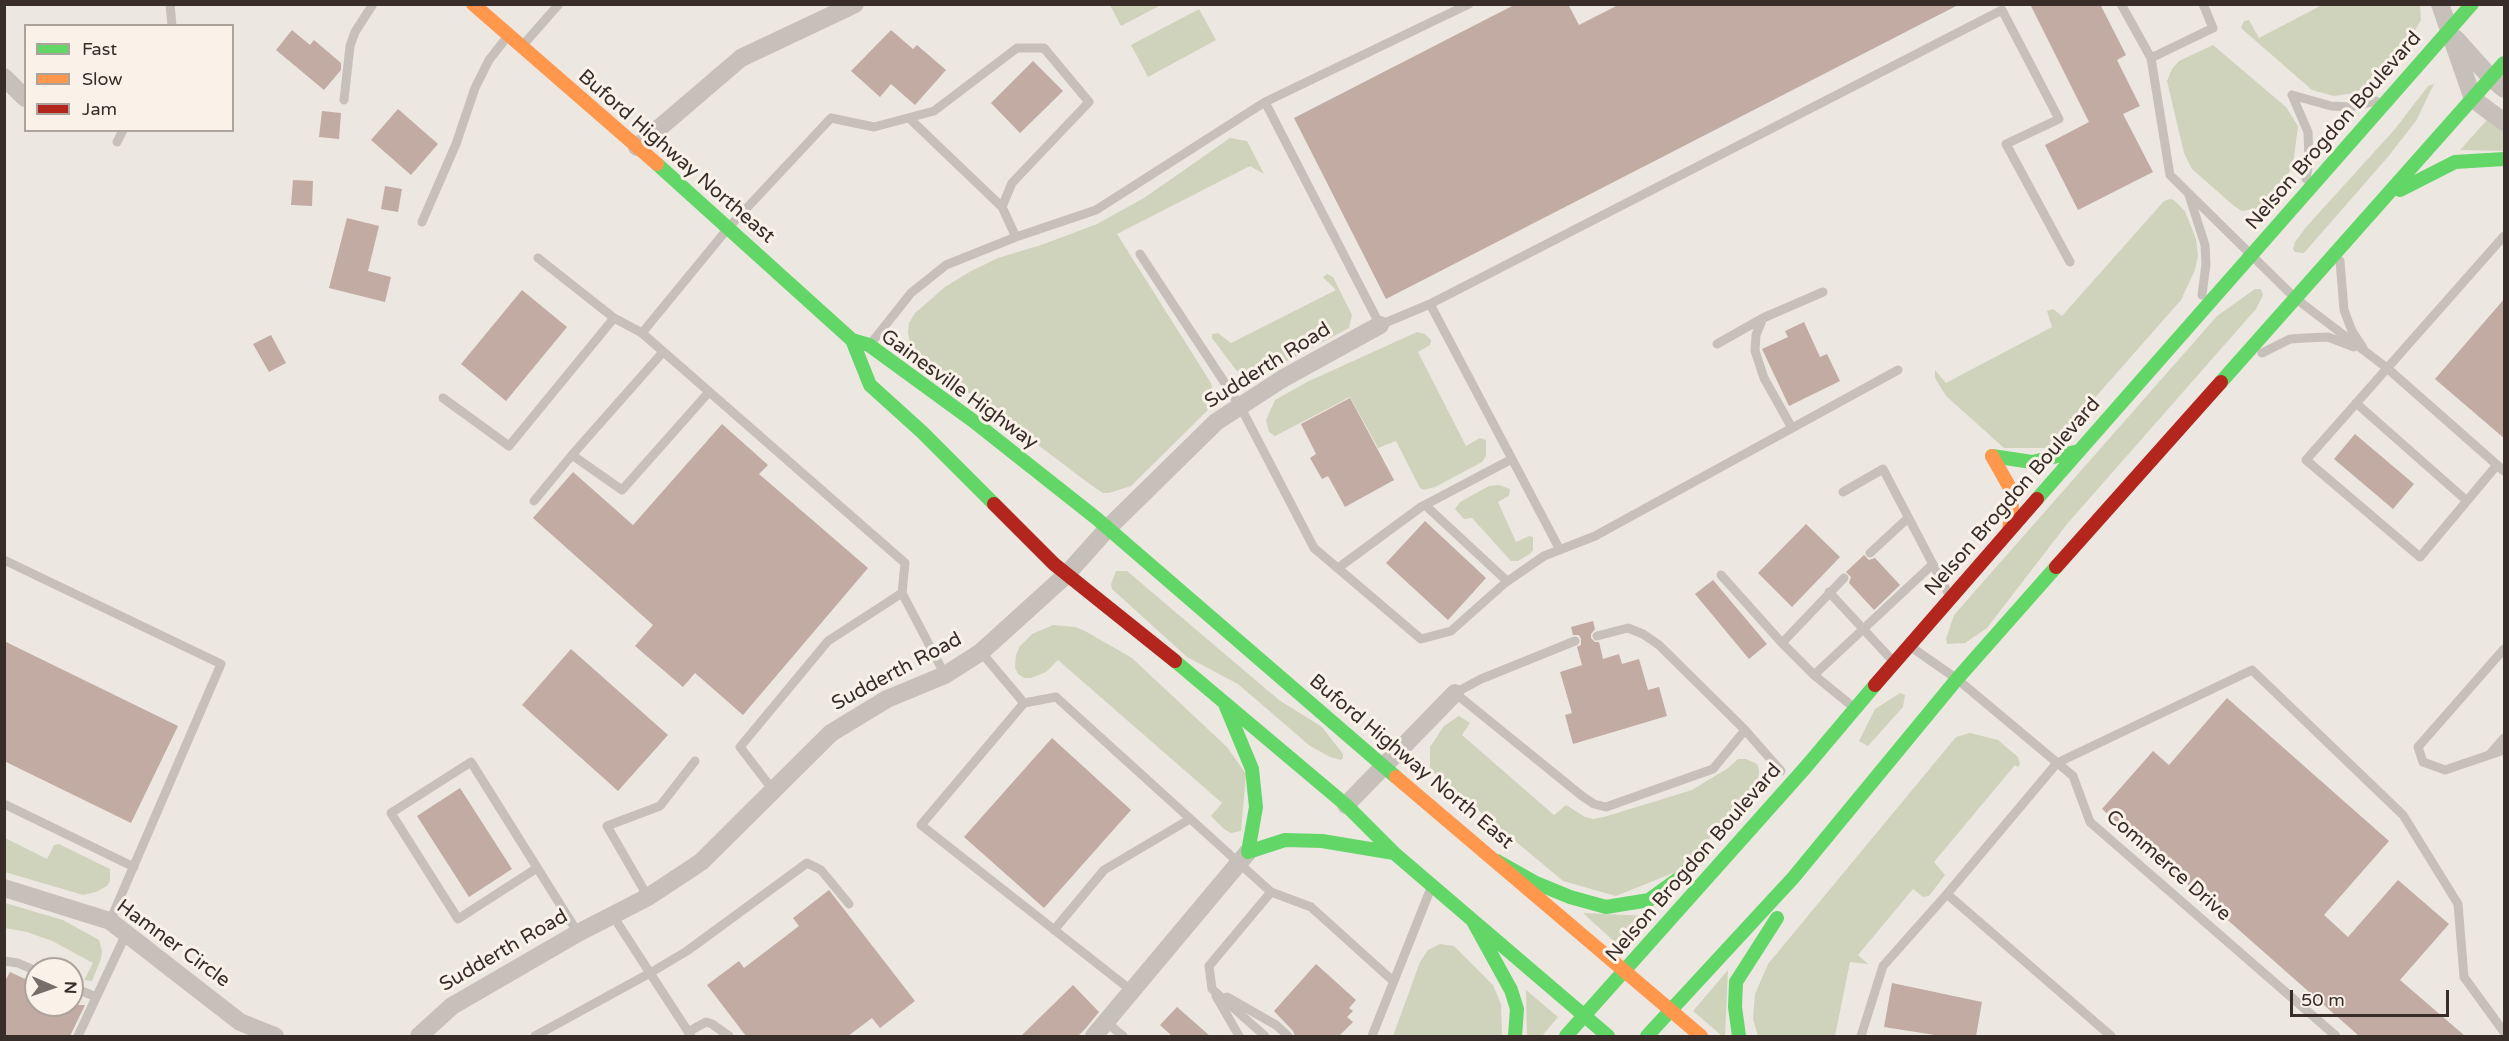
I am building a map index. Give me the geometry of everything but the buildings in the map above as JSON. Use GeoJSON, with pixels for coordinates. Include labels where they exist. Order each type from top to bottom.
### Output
{"type":"FeatureCollection","features":[{"type":"Feature","properties":{"kind":"main road","name":"Buford Highway Northeast"},"geometry":{"type":"LineString","coordinates":[[473,4],[729,227],[852,340]]}},
{"type":"Feature","properties":{"kind":"main road","name":"Nelson Brogdon Boulevard"},"geometry":{"type":"LineString","coordinates":[[1566,1036],[1805,768],[1894,662],[2472,4]]}},
{"type":"Feature","properties":{"kind":"main road"},"geometry":{"type":"LineString","coordinates":[[1647,1036],[1793,878],[1957,679],[2295,298],[2473,99],[2498,84],[2505,63]]}},
{"type":"Feature","properties":{"kind":"main road"},"geometry":{"type":"LineString","coordinates":[[2386,197],[2455,162],[2505,159]]}},
{"type":"Feature","properties":{"kind":"main road","name":"Gainesville Highway"},"geometry":{"type":"LineString","coordinates":[[852,340],[869,345],[972,420],[1102,523]]}},
{"type":"Feature","properties":{"kind":"main road","name":"Gainesville Highway"},"geometry":{"type":"LineString","coordinates":[[852,340],[870,385],[922,432],[1066,575]]}},
{"type":"Feature","properties":{"kind":"main road"},"geometry":{"type":"LineString","coordinates":[[2009,531],[2012,507],[2010,488],[1992,456],[2032,462],[2079,451]]}},
{"type":"Feature","properties":{"kind":"main road","name":"Buford Highway North East"},"geometry":{"type":"LineString","coordinates":[[1102,523],[1384,767],[1701,1036]]}},
{"type":"Feature","properties":{"kind":"main road"},"geometry":{"type":"LineString","coordinates":[[1066,575],[1224,700],[1346,805],[1394,853],[1608,1036]]}},
{"type":"Feature","properties":{"kind":"main road"},"geometry":{"type":"LineString","coordinates":[[1224,700],[1252,768],[1256,807],[1244,858]]}},
{"type":"Feature","properties":{"kind":"main road"},"geometry":{"type":"LineString","coordinates":[[1777,774],[1805,768]]}},
{"type":"Feature","properties":{"kind":"main road"},"geometry":{"type":"LineString","coordinates":[[1497,861],[1545,887],[1606,907],[1649,900],[1682,876],[1716,838]]}},
{"type":"Feature","properties":{"kind":"main road"},"geometry":{"type":"LineString","coordinates":[[1244,858],[1285,840],[1322,842],[1394,853]]}},
{"type":"Feature","properties":{"kind":"main road"},"geometry":{"type":"LineString","coordinates":[[1739,1036],[1735,1007],[1736,982],[1750,957],[1775,924],[1793,878]]}},
{"type":"Feature","properties":{"kind":"main road"},"geometry":{"type":"LineString","coordinates":[[1473,921],[1511,990],[1517,1009],[1515,1036]]}},
{"type":"Feature","properties":{"kind":"street"},"geometry":{"type":"LineString","coordinates":[[638,147],[741,58],[855,4]]}},
{"type":"Feature","properties":{"kind":"street"},"geometry":{"type":"LineString","coordinates":[[2440,4],[2473,99],[2505,122]]}},
{"type":"Feature","properties":{"kind":"street"},"geometry":{"type":"LineString","coordinates":[[2449,31],[2498,84]]}},
{"type":"Feature","properties":{"kind":"street"},"geometry":{"type":"LineString","coordinates":[[4,77],[24,97]]}},
{"type":"Feature","properties":{"kind":"street","name":"Sudderth Road"},"geometry":{"type":"LineString","coordinates":[[420,1036],[452,1006],[578,933],[648,897],[701,862],[831,733],[888,699],[945,675],[981,652],[1066,575],[1102,523],[1216,422],[1282,379],[1380,325]]}},
{"type":"Feature","properties":{"kind":"street"},"geometry":{"type":"LineString","coordinates":[[1346,805],[1455,693]]}},
{"type":"Feature","properties":{"kind":"street"},"geometry":{"type":"LineString","coordinates":[[1094,1036],[1244,858]]}},
{"type":"Feature","properties":{"kind":"street","name":"Hamner Circle"},"geometry":{"type":"LineString","coordinates":[[4,888],[110,921],[240,1022],[275,1036]]}},
{"type":"Feature","properties":{"kind":"lane"},"geometry":{"type":"LineString","coordinates":[[170,4],[172,24]]}},
{"type":"Feature","properties":{"kind":"lane"},"geometry":{"type":"LineString","coordinates":[[344,100],[350,46],[355,32],[373,4]]}},
{"type":"Feature","properties":{"kind":"lane"},"geometry":{"type":"LineString","coordinates":[[522,47],[559,4]]}},
{"type":"Feature","properties":{"kind":"lane"},"geometry":{"type":"LineString","coordinates":[[869,345],[912,293],[946,265],[1016,237],[1096,210],[1265,102],[1469,4]]}},
{"type":"Feature","properties":{"kind":"lane"},"geometry":{"type":"LineString","coordinates":[[2121,4],[2151,58],[2170,175],[2295,298],[2387,368],[2501,468],[2467,501],[2420,557],[2306,460],[2387,368],[2505,236]]}},
{"type":"Feature","properties":{"kind":"lane"},"geometry":{"type":"LineString","coordinates":[[2151,58],[2213,28],[2203,4]]}},
{"type":"Feature","properties":{"kind":"lane"},"geometry":{"type":"LineString","coordinates":[[1265,102],[1380,325],[1430,304],[2002,10],[2059,119],[2006,144],[2070,262]]}},
{"type":"Feature","properties":{"kind":"lane"},"geometry":{"type":"LineString","coordinates":[[422,222],[456,144],[475,87],[489,60],[509,35]]}},
{"type":"Feature","properties":{"kind":"lane"},"geometry":{"type":"LineString","coordinates":[[642,333],[729,227],[831,118],[874,127],[934,111],[1017,48],[1044,48],[1089,102],[1012,183],[1002,207]]}},
{"type":"Feature","properties":{"kind":"lane"},"geometry":{"type":"LineString","coordinates":[[2303,195],[2309,162],[2308,132],[2302,113],[2292,95],[2331,106],[2350,107],[2390,99]]}},
{"type":"Feature","properties":{"kind":"lane"},"geometry":{"type":"LineString","coordinates":[[909,118],[1002,207],[1016,237]]}},
{"type":"Feature","properties":{"kind":"lane"},"geometry":{"type":"LineString","coordinates":[[117,142],[122,132]]}},
{"type":"Feature","properties":{"kind":"lane"},"geometry":{"type":"LineString","coordinates":[[2188,193],[2205,245],[2206,273],[2199,314]]}},
{"type":"Feature","properties":{"kind":"lane"},"geometry":{"type":"LineString","coordinates":[[2339,250],[2344,310],[2352,331],[2366,352]]}},
{"type":"Feature","properties":{"kind":"lane"},"geometry":{"type":"LineString","coordinates":[[1140,254],[1240,406],[1314,548],[1421,639],[1451,631],[1507,582],[1544,556],[1595,536],[1898,370]]}},
{"type":"Feature","properties":{"kind":"lane"},"geometry":{"type":"LineString","coordinates":[[538,258],[614,318],[642,333],[904,563],[902,593],[945,675]]}},
{"type":"Feature","properties":{"kind":"lane"},"geometry":{"type":"LineString","coordinates":[[1718,344],[1763,318],[1823,292]]}},
{"type":"Feature","properties":{"kind":"lane"},"geometry":{"type":"LineString","coordinates":[[1430,304],[1560,550]]}},
{"type":"Feature","properties":{"kind":"lane"},"geometry":{"type":"LineString","coordinates":[[444,398],[509,446],[614,318]]}},
{"type":"Feature","properties":{"kind":"lane"},"geometry":{"type":"LineString","coordinates":[[1763,318],[1756,335],[1755,351],[1764,378],[1792,428]]}},
{"type":"Feature","properties":{"kind":"lane"},"geometry":{"type":"LineString","coordinates":[[2235,366],[2290,339],[2328,337],[2366,352]]}},
{"type":"Feature","properties":{"kind":"lane"},"geometry":{"type":"LineString","coordinates":[[534,501],[663,352]]}},
{"type":"Feature","properties":{"kind":"lane"},"geometry":{"type":"LineString","coordinates":[[572,455],[622,490],[709,392]]}},
{"type":"Feature","properties":{"kind":"lane"},"geometry":{"type":"LineString","coordinates":[[2356,403],[2467,501]]}},
{"type":"Feature","properties":{"kind":"lane"},"geometry":{"type":"LineString","coordinates":[[1338,568],[1425,505],[1512,459]]}},
{"type":"Feature","properties":{"kind":"lane"},"geometry":{"type":"LineString","coordinates":[[1843,492],[1883,470],[1950,598]]}},
{"type":"Feature","properties":{"kind":"lane"},"geometry":{"type":"LineString","coordinates":[[1425,505],[1507,582]]}},
{"type":"Feature","properties":{"kind":"lane"},"geometry":{"type":"LineString","coordinates":[[1870,553],[1908,518]]}},
{"type":"Feature","properties":{"kind":"lane"},"geometry":{"type":"LineString","coordinates":[[4,560],[221,664],[110,921]]}},
{"type":"Feature","properties":{"kind":"lane"},"geometry":{"type":"LineString","coordinates":[[1814,675],[1933,564]]}},
{"type":"Feature","properties":{"kind":"lane"},"geometry":{"type":"LineString","coordinates":[[1721,575],[1782,643],[1814,675],[1854,708]]}},
{"type":"Feature","properties":{"kind":"lane"},"geometry":{"type":"LineString","coordinates":[[1782,643],[1844,578]]}},
{"type":"Feature","properties":{"kind":"lane"},"geometry":{"type":"LineString","coordinates":[[1829,592],[1894,662]]}},
{"type":"Feature","properties":{"kind":"lane"},"geometry":{"type":"LineString","coordinates":[[773,790],[740,747],[828,641],[902,593]]}},
{"type":"Feature","properties":{"kind":"lane"},"geometry":{"type":"LineString","coordinates":[[1597,636],[1628,628],[1643,634],[1659,645],[1745,730],[1777,774]]}},
{"type":"Feature","properties":{"kind":"lane"},"geometry":{"type":"LineString","coordinates":[[1575,641],[1482,679],[1455,693],[1594,804],[1606,807],[1713,769],[1745,730]]}},
{"type":"Feature","properties":{"kind":"lane","name":"Commerce Drive"},"geometry":{"type":"LineString","coordinates":[[1909,645],[1957,679],[2073,776],[2090,822],[2336,1036]]}},
{"type":"Feature","properties":{"kind":"lane"},"geometry":{"type":"LineString","coordinates":[[2505,649],[2418,747],[2423,762],[2445,770],[2505,750]]}},
{"type":"Feature","properties":{"kind":"lane"},"geometry":{"type":"LineString","coordinates":[[981,652],[1024,703]]}},
{"type":"Feature","properties":{"kind":"lane"},"geometry":{"type":"LineString","coordinates":[[1861,1036],[1883,966],[2058,763],[2252,670],[2403,815],[2458,904],[2464,977],[2505,1032]]}},
{"type":"Feature","properties":{"kind":"lane"},"geometry":{"type":"LineString","coordinates":[[1132,991],[921,825],[1024,703],[1056,697],[1190,819],[1244,858],[1270,892],[1311,907],[1393,981]]}},
{"type":"Feature","properties":{"kind":"lane"},"geometry":{"type":"LineString","coordinates":[[2489,756],[2505,738]]}},
{"type":"Feature","properties":{"kind":"lane"},"geometry":{"type":"LineString","coordinates":[[648,897],[607,826],[660,806],[695,761]]}},
{"type":"Feature","properties":{"kind":"lane"},"geometry":{"type":"LineString","coordinates":[[537,868],[458,919],[391,813],[471,762],[578,933]]}},
{"type":"Feature","properties":{"kind":"lane"},"geometry":{"type":"LineString","coordinates":[[4,804],[134,867]]}},
{"type":"Feature","properties":{"kind":"lane"},"geometry":{"type":"LineString","coordinates":[[1054,930],[1104,870],[1190,819]]}},
{"type":"Feature","properties":{"kind":"lane"},"geometry":{"type":"LineString","coordinates":[[535,1036],[687,951],[807,863],[821,870],[849,904]]}},
{"type":"Feature","properties":{"kind":"lane"},"geometry":{"type":"LineString","coordinates":[[1372,1036],[1431,885]]}},
{"type":"Feature","properties":{"kind":"lane"},"geometry":{"type":"LineString","coordinates":[[1239,1036],[1212,989],[1209,966],[1270,892]]}},
{"type":"Feature","properties":{"kind":"lane"},"geometry":{"type":"LineString","coordinates":[[1947,894],[2111,1036]]}},
{"type":"Feature","properties":{"kind":"lane"},"geometry":{"type":"LineString","coordinates":[[613,916],[690,1034],[706,1022],[729,1036]]}},
{"type":"Feature","properties":{"kind":"lane"},"geometry":{"type":"LineString","coordinates":[[78,1036],[126,934]]}},
{"type":"Feature","properties":{"kind":"lane"},"geometry":{"type":"LineString","coordinates":[[4,961],[24,966]]}},
{"type":"Feature","properties":{"kind":"lane"},"geometry":{"type":"LineString","coordinates":[[1212,989],[1265,1036]]}},
{"type":"Feature","properties":{"kind":"lane"},"geometry":{"type":"LineString","coordinates":[[1212,989],[1276,1025],[1288,1036]]}},
{"type":"Feature","properties":{"kind":"lane"},"geometry":{"type":"LineString","coordinates":[[84,992],[96,997]]}},
{"type":"Feature","properties":{"kind":"lane"},"geometry":{"type":"LineString","coordinates":[[1106,1022],[1123,1036]]}},
{"type":"Feature","properties":{"kind":"green space"},"geometry":{"type":"Polygon","coordinates":[[[2324,4],[2420,5],[2421,20],[2408,42],[2370,84],[2354,93],[2334,96],[2312,90],[2241,28],[2244,21],[2249,20],[2259,38],[2324,4]]]}},
{"type":"Feature","properties":{"kind":"green space"},"geometry":{"type":"Polygon","coordinates":[[[1110,5],[1161,5],[1121,26],[1110,5]]]}},
{"type":"Feature","properties":{"kind":"green space"},"geometry":{"type":"Polygon","coordinates":[[[1199,9],[1216,40],[1148,77],[1131,45],[1199,9]]]}},
{"type":"Feature","properties":{"kind":"green space"},"geometry":{"type":"Polygon","coordinates":[[[2213,45],[2286,107],[2298,126],[2293,165],[2286,178],[2261,208],[2242,211],[2234,206],[2192,169],[2184,153],[2167,81],[2172,69],[2179,61],[2213,45]]]}},
{"type":"Feature","properties":{"kind":"green space"},"geometry":{"type":"Polygon","coordinates":[[[2434,84],[2416,121],[2387,158],[2304,253],[2295,252],[2293,249],[2295,242],[2307,226],[2395,129],[2428,86],[2434,84]]]}},
{"type":"Feature","properties":{"kind":"green space"},"geometry":{"type":"Polygon","coordinates":[[[2487,120],[2504,130],[2504,151],[2460,150],[2487,120]]]}},
{"type":"Feature","properties":{"kind":"green space"},"geometry":{"type":"Polygon","coordinates":[[[1230,138],[1247,141],[1264,174],[1250,166],[1117,234],[1211,383],[1214,398],[1208,410],[1131,486],[1103,493],[921,357],[910,343],[909,323],[915,313],[945,287],[998,258],[1097,224],[1144,198],[1230,138]]]}},
{"type":"Feature","properties":{"kind":"green space"},"geometry":{"type":"Polygon","coordinates":[[[2170,199],[2185,211],[2196,239],[2198,255],[2195,270],[2181,300],[2055,443],[2049,448],[2004,448],[1946,396],[1935,378],[1935,370],[1946,383],[2052,327],[2047,311],[2053,309],[2062,316],[2164,201],[2170,199]]]}},
{"type":"Feature","properties":{"kind":"green space"},"geometry":{"type":"Polygon","coordinates":[[[1327,274],[1333,277],[1352,315],[1349,328],[1257,377],[1245,376],[1236,370],[1212,338],[1212,334],[1218,333],[1231,343],[1336,290],[1323,277],[1327,274]]]}},
{"type":"Feature","properties":{"kind":"green space"},"geometry":{"type":"Polygon","coordinates":[[[2255,289],[2261,289],[2263,295],[2256,309],[2067,524],[1987,628],[1965,643],[1947,644],[1946,639],[1954,615],[2217,316],[2255,289]]]}},
{"type":"Feature","properties":{"kind":"green space"},"geometry":{"type":"Polygon","coordinates":[[[1417,332],[1425,334],[1431,340],[1430,345],[1418,352],[1466,446],[1480,438],[1486,440],[1486,456],[1482,462],[1435,487],[1424,490],[1420,488],[1396,441],[1378,448],[1350,397],[1275,436],[1269,432],[1266,420],[1275,400],[1309,381],[1417,332]]]}},
{"type":"Feature","properties":{"kind":"green space"},"geometry":{"type":"Polygon","coordinates":[[[1499,485],[1510,489],[1509,496],[1498,502],[1516,542],[1529,536],[1533,537],[1533,550],[1518,561],[1511,561],[1472,518],[1464,519],[1455,509],[1460,502],[1489,486],[1499,485]]]}},
{"type":"Feature","properties":{"kind":"green space"},"geometry":{"type":"Polygon","coordinates":[[[1116,571],[1127,571],[1279,700],[1322,727],[1343,754],[1343,758],[1341,760],[1330,757],[1310,746],[1238,684],[1187,657],[1112,589],[1111,584],[1116,571]]]}},
{"type":"Feature","properties":{"kind":"green space"},"geometry":{"type":"Polygon","coordinates":[[[1053,625],[1075,627],[1085,631],[1132,658],[1227,747],[1246,774],[1241,831],[1231,833],[1224,829],[1211,816],[1222,803],[1058,660],[1046,672],[1031,678],[1024,678],[1018,674],[1015,668],[1016,655],[1020,646],[1032,634],[1053,625]]]}},
{"type":"Feature","properties":{"kind":"green space"},"geometry":{"type":"Polygon","coordinates":[[[1900,693],[1905,695],[1903,707],[1868,746],[1859,741],[1875,709],[1900,693]]]}},
{"type":"Feature","properties":{"kind":"green space"},"geometry":{"type":"Polygon","coordinates":[[[1459,716],[1470,723],[1462,735],[1554,815],[1566,805],[1585,817],[1593,819],[1604,817],[1692,790],[1728,768],[1738,759],[1746,759],[1757,764],[1758,783],[1721,827],[1678,871],[1616,896],[1563,881],[1435,774],[1430,767],[1430,747],[1444,726],[1459,716]]]}},
{"type":"Feature","properties":{"kind":"green space"},"geometry":{"type":"Polygon","coordinates":[[[1970,733],[1998,740],[2018,757],[2020,764],[2018,767],[2015,765],[1934,862],[1945,875],[1929,896],[1923,897],[1913,889],[1858,955],[1868,964],[1850,962],[1835,1036],[1758,1036],[1753,1019],[1755,994],[1768,964],[1956,737],[1970,733]]]}},
{"type":"Feature","properties":{"kind":"green space"},"geometry":{"type":"Polygon","coordinates":[[[5,838],[47,859],[54,845],[59,844],[110,869],[110,881],[107,886],[96,892],[83,895],[5,872],[5,838]]]}},
{"type":"Feature","properties":{"kind":"green space"},"geometry":{"type":"Polygon","coordinates":[[[5,903],[63,920],[99,940],[102,951],[101,959],[92,981],[84,980],[93,963],[84,957],[52,941],[27,932],[5,928],[5,903]]]}},
{"type":"Feature","properties":{"kind":"green space"},"geometry":{"type":"Polygon","coordinates":[[[1583,913],[1649,916],[1625,945],[1620,947],[1583,913]]]}},
{"type":"Feature","properties":{"kind":"green space"},"geometry":{"type":"Polygon","coordinates":[[[1440,944],[1454,946],[1493,985],[1501,1004],[1502,1036],[1393,1036],[1420,962],[1428,950],[1440,944]]]}},
{"type":"Feature","properties":{"kind":"green space"},"geometry":{"type":"Polygon","coordinates":[[[1728,970],[1725,1036],[1722,1036],[1693,1011],[1728,970]]]}},
{"type":"Feature","properties":{"kind":"green space"},"geometry":{"type":"Polygon","coordinates":[[[1526,990],[1558,1017],[1542,1036],[1527,1036],[1526,990]]]}},
{"type":"Feature","properties":{"kind":"traffic: fast"},"geometry":{"type":"LineString","coordinates":[[2037,499],[2472,4]]}},
{"type":"Feature","properties":{"kind":"traffic: fast"},"geometry":{"type":"LineString","coordinates":[[2221,382],[2504,63]]}},
{"type":"Feature","properties":{"kind":"traffic: fast"},"geometry":{"type":"LineString","coordinates":[[2400,190],[2455,162],[2504,159]]}},
{"type":"Feature","properties":{"kind":"traffic: fast"},"geometry":{"type":"LineString","coordinates":[[657,164],[852,340],[870,385],[922,432],[994,504]]}},
{"type":"Feature","properties":{"kind":"traffic: fast"},"geometry":{"type":"LineString","coordinates":[[852,340],[869,345],[972,420],[1096,518],[1396,777]]}},
{"type":"Feature","properties":{"kind":"traffic: fast"},"geometry":{"type":"LineString","coordinates":[[1992,456],[2032,462],[2079,451]]}},
{"type":"Feature","properties":{"kind":"traffic: fast"},"geometry":{"type":"LineString","coordinates":[[1647,1036],[1793,878],[1957,679],[2056,567]]}},
{"type":"Feature","properties":{"kind":"traffic: fast"},"geometry":{"type":"LineString","coordinates":[[1175,661],[1346,805],[1394,853],[1608,1036]]}},
{"type":"Feature","properties":{"kind":"traffic: fast"},"geometry":{"type":"LineString","coordinates":[[1566,1036],[1805,768],[1875,685]]}},
{"type":"Feature","properties":{"kind":"traffic: fast"},"geometry":{"type":"LineString","coordinates":[[1225,704],[1252,769],[1256,807],[1248,852],[1285,840],[1322,841],[1394,853]]}},
{"type":"Feature","properties":{"kind":"traffic: fast"},"geometry":{"type":"LineString","coordinates":[[1497,861],[1536,883],[1570,897],[1606,907],[1649,900],[1682,876],[1704,852]]}},
{"type":"Feature","properties":{"kind":"traffic: fast"},"geometry":{"type":"LineString","coordinates":[[1739,1036],[1735,1007],[1736,982],[1777,918]]}},
{"type":"Feature","properties":{"kind":"traffic: fast"},"geometry":{"type":"LineString","coordinates":[[1473,921],[1511,990],[1517,1009],[1515,1036]]}},
{"type":"Feature","properties":{"kind":"traffic: slow"},"geometry":{"type":"LineString","coordinates":[[473,4],[657,164]]}},
{"type":"Feature","properties":{"kind":"traffic: slow"},"geometry":{"type":"LineString","coordinates":[[1992,456],[2010,488],[2012,507],[2009,531]]}},
{"type":"Feature","properties":{"kind":"traffic: slow"},"geometry":{"type":"LineString","coordinates":[[1396,777],[1701,1036]]}},
{"type":"Feature","properties":{"kind":"traffic: jam"},"geometry":{"type":"LineString","coordinates":[[2056,567],[2221,382]]}},
{"type":"Feature","properties":{"kind":"traffic: jam"},"geometry":{"type":"LineString","coordinates":[[1875,685],[2037,499]]}},
{"type":"Feature","properties":{"kind":"traffic: jam"},"geometry":{"type":"LineString","coordinates":[[994,504],[1054,564],[1175,661]]}}]}
